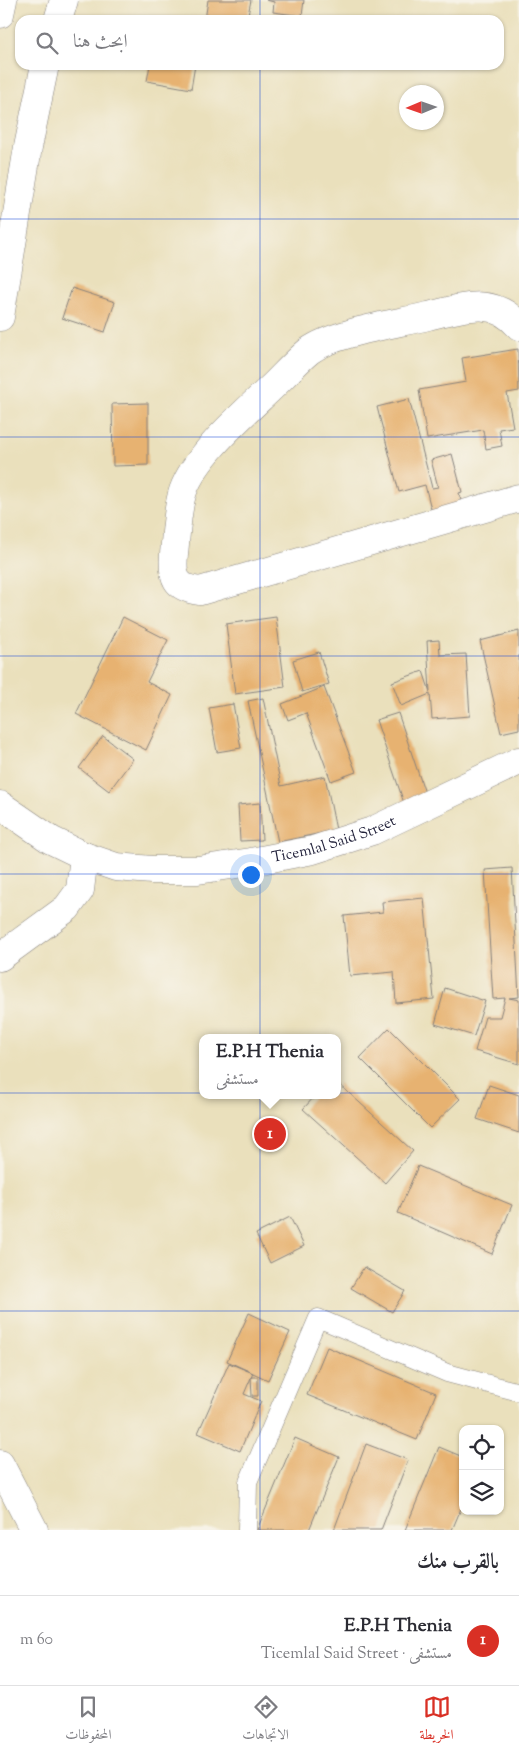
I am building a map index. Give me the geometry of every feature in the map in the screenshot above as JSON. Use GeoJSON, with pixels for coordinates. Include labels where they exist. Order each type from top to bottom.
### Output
{"type":"FeatureCollection","features":[{"type":"Feature","properties":{"kind":"main road"},"geometry":{"type":"LineString","coordinates":[[0,14],[3,0]]}},
{"type":"Feature","properties":{"kind":"main road"},"geometry":{"type":"LineString","coordinates":[[60,15],[64,0]]}},
{"type":"Feature","properties":{"kind":"main road"},"geometry":{"type":"LineString","coordinates":[[0,316],[28,147],[44,70]]}},
{"type":"Feature","properties":{"kind":"main road"},"geometry":{"type":"LineString","coordinates":[[519,326],[512,318],[491,306],[464,307],[335,338],[310,351],[235,422],[198,463],[183,491],[176,528],[174,576],[187,589],[200,591],[519,498]]}},
{"type":"Feature","properties":{"kind":"main road","name":"Ticemlal Said Street"},"geometry":{"type":"LineString","coordinates":[[0,805],[51,840],[84,856],[116,867],[152,870],[198,870],[313,850],[372,830],[519,761]]}},
{"type":"Feature","properties":{"kind":"main road"},"geometry":{"type":"LineString","coordinates":[[0,957],[68,908],[80,890],[84,856]]}},
{"type":"Feature","properties":{"kind":"main road"},"geometry":{"type":"LineString","coordinates":[[0,1464],[34,1530]]}},
{"type":"Feature","properties":{"kind":"lane"},"geometry":{"type":"LineString","coordinates":[[247,1530],[248,1482],[318,1318],[446,1373],[519,1392]]}},
{"type":"Feature","properties":{"kind":"building"},"geometry":{"type":"Polygon","coordinates":[[[208,0],[251,0],[248,15],[206,15],[208,0]]]}},
{"type":"Feature","properties":{"kind":"building"},"geometry":{"type":"Polygon","coordinates":[[[266,0],[304,0],[302,15],[273,12],[274,2],[266,0]]]}},
{"type":"Feature","properties":{"kind":"building"},"geometry":{"type":"Polygon","coordinates":[[[149,70],[194,70],[191,89],[147,81],[149,70]]]}},
{"type":"Feature","properties":{"kind":"building"},"geometry":{"type":"Polygon","coordinates":[[[72,288],[115,302],[105,332],[62,318],[72,288]]]}},
{"type":"Feature","properties":{"kind":"building"},"geometry":{"type":"Polygon","coordinates":[[[518,349],[519,391],[507,393],[513,427],[499,429],[502,446],[486,449],[483,430],[427,439],[419,390],[466,382],[462,358],[518,349]]]}},
{"type":"Feature","properties":{"kind":"building"},"geometry":{"type":"Polygon","coordinates":[[[409,399],[432,488],[438,487],[431,460],[452,454],[462,492],[459,493],[462,505],[432,513],[425,485],[399,492],[377,407],[409,399]]]}},
{"type":"Feature","properties":{"kind":"building"},"geometry":{"type":"Polygon","coordinates":[[[148,403],[148,465],[113,466],[112,404],[148,403]]]}},
{"type":"Feature","properties":{"kind":"building"},"geometry":{"type":"Polygon","coordinates":[[[123,617],[168,640],[147,682],[172,695],[146,750],[76,714],[123,617]]]}},
{"type":"Feature","properties":{"kind":"building"},"geometry":{"type":"Polygon","coordinates":[[[276,617],[285,687],[235,694],[226,624],[276,617]]]}},
{"type":"Feature","properties":{"kind":"building"},"geometry":{"type":"Polygon","coordinates":[[[519,631],[519,729],[501,733],[480,641],[519,631]]]}},
{"type":"Feature","properties":{"kind":"building"},"geometry":{"type":"Polygon","coordinates":[[[439,640],[440,655],[466,654],[470,716],[432,719],[430,694],[401,706],[392,682],[423,671],[430,692],[427,641],[439,640]]]}},
{"type":"Feature","properties":{"kind":"building"},"geometry":{"type":"Polygon","coordinates":[[[319,652],[329,684],[302,692],[293,660],[319,652]]]}},
{"type":"Feature","properties":{"kind":"building"},"geometry":{"type":"Polygon","coordinates":[[[324,687],[356,772],[331,781],[306,713],[288,720],[282,704],[324,687]]]}},
{"type":"Feature","properties":{"kind":"building"},"geometry":{"type":"Polygon","coordinates":[[[263,698],[281,786],[325,776],[336,830],[278,842],[248,701],[263,698]]]}},
{"type":"Feature","properties":{"kind":"building"},"geometry":{"type":"Polygon","coordinates":[[[233,704],[241,748],[217,752],[209,708],[233,704]]]}},
{"type":"Feature","properties":{"kind":"building"},"geometry":{"type":"Polygon","coordinates":[[[398,713],[426,796],[404,803],[376,720],[398,713]]]}},
{"type":"Feature","properties":{"kind":"building"},"geometry":{"type":"Polygon","coordinates":[[[103,736],[133,759],[109,791],[79,768],[103,736]]]}},
{"type":"Feature","properties":{"kind":"building"},"geometry":{"type":"Polygon","coordinates":[[[260,803],[262,840],[240,841],[238,805],[260,803]]]}},
{"type":"Feature","properties":{"kind":"building"},"geometry":{"type":"Polygon","coordinates":[[[512,868],[519,997],[509,998],[519,1000],[519,1064],[475,1051],[485,1017],[500,1017],[505,998],[493,999],[485,870],[512,868]]]}},
{"type":"Feature","properties":{"kind":"building"},"geometry":{"type":"Polygon","coordinates":[[[424,898],[434,999],[396,1003],[394,972],[350,976],[344,916],[383,912],[382,902],[424,898]]]}},
{"type":"Feature","properties":{"kind":"building"},"geometry":{"type":"Polygon","coordinates":[[[445,988],[485,1001],[474,1036],[435,1024],[445,988]]]}},
{"type":"Feature","properties":{"kind":"building"},"geometry":{"type":"Polygon","coordinates":[[[389,1028],[460,1099],[430,1128],[360,1058],[389,1028]]]}},
{"type":"Feature","properties":{"kind":"building"},"geometry":{"type":"Polygon","coordinates":[[[489,1085],[519,1095],[519,1133],[477,1119],[489,1085]]]}},
{"type":"Feature","properties":{"kind":"building"},"geometry":{"type":"Polygon","coordinates":[[[341,1086],[413,1151],[385,1183],[303,1109],[312,1099],[341,1099],[341,1086]]]}},
{"type":"Feature","properties":{"kind":"building"},"geometry":{"type":"Polygon","coordinates":[[[418,1166],[512,1205],[492,1254],[398,1213],[418,1166]]]}},
{"type":"Feature","properties":{"kind":"building"},"geometry":{"type":"Polygon","coordinates":[[[290,1217],[304,1246],[270,1263],[256,1234],[290,1217]]]}},
{"type":"Feature","properties":{"kind":"building"},"geometry":{"type":"Polygon","coordinates":[[[364,1267],[405,1291],[392,1312],[351,1288],[364,1267]]]}},
{"type":"Feature","properties":{"kind":"building"},"geometry":{"type":"Polygon","coordinates":[[[249,1313],[290,1332],[268,1380],[227,1361],[249,1313]]]}},
{"type":"Feature","properties":{"kind":"building"},"geometry":{"type":"Polygon","coordinates":[[[327,1347],[436,1393],[417,1440],[307,1395],[327,1347]]]}},
{"type":"Feature","properties":{"kind":"building"},"geometry":{"type":"Polygon","coordinates":[[[229,1363],[253,1373],[244,1394],[261,1401],[240,1451],[198,1433],[229,1363]]]}},
{"type":"Feature","properties":{"kind":"building"},"geometry":{"type":"Polygon","coordinates":[[[251,1377],[258,1377],[258,1396],[252,1396],[251,1377]]]}},
{"type":"Feature","properties":{"kind":"building"},"geometry":{"type":"Polygon","coordinates":[[[295,1438],[339,1457],[309,1530],[257,1530],[295,1438]]]}},
{"type":"Feature","properties":{"kind":"building"},"geometry":{"type":"Polygon","coordinates":[[[366,1444],[408,1460],[381,1530],[334,1530],[366,1444]]]}},
{"type":"Feature","properties":{"kind":"building"},"geometry":{"type":"Polygon","coordinates":[[[439,1447],[459,1455],[459,1513],[452,1530],[405,1530],[439,1447]]]}},
{"type":"Feature","properties":{"kind":"place","name":"E.P.H Thenia"},"geometry":{"type":"Point","coordinates":[270,1134]}}]}
